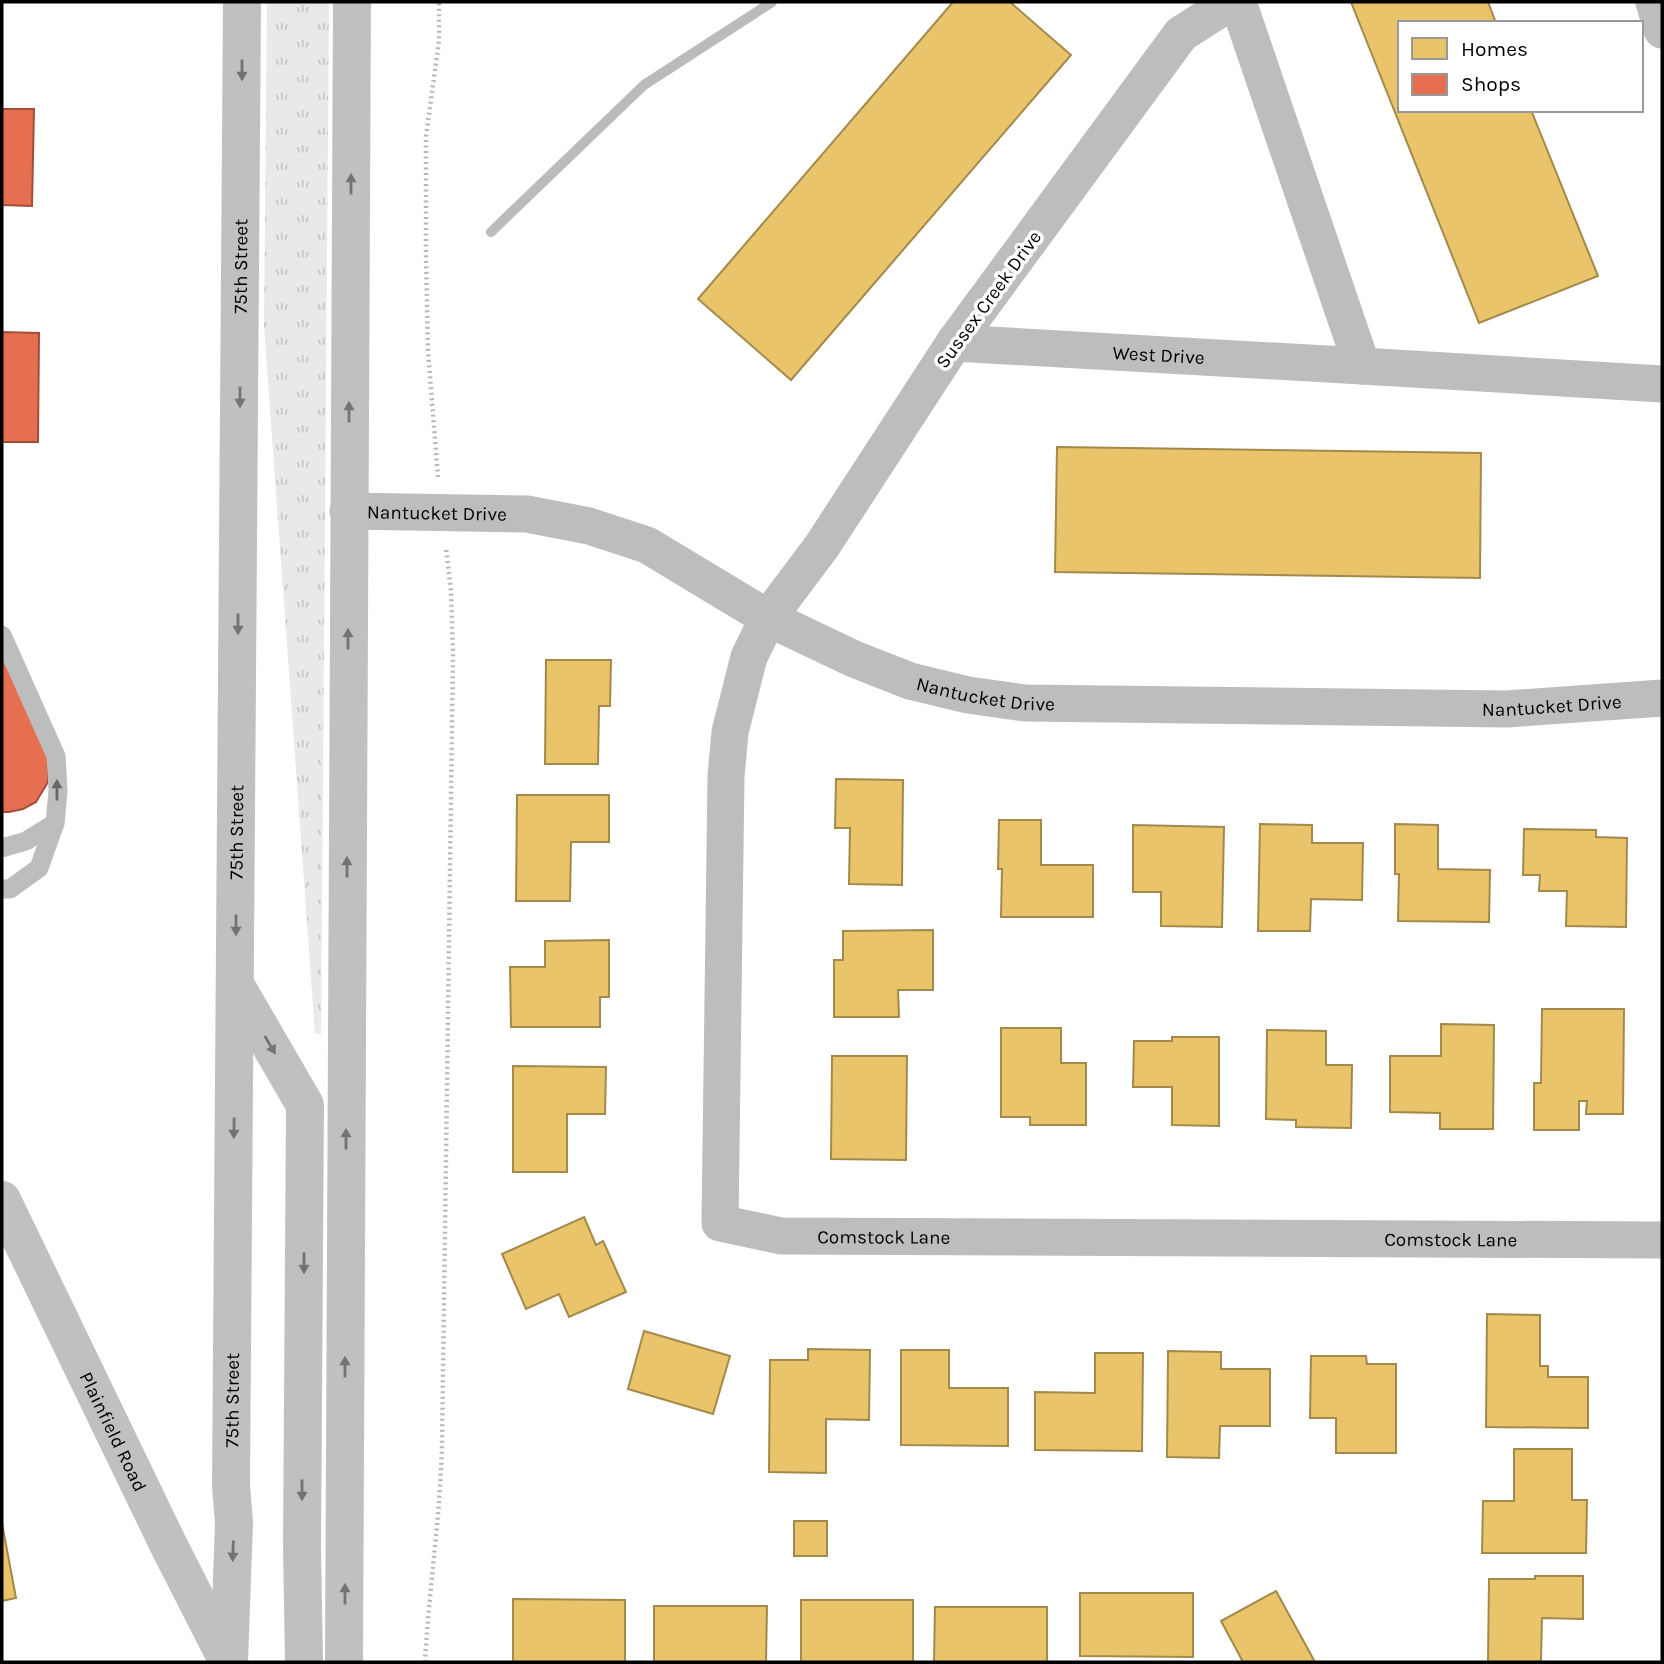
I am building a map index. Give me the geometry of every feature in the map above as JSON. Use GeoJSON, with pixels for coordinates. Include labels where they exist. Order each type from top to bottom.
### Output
{"type":"FeatureCollection","features":[{"type":"Feature","properties":{"kind":"main road","name":"75th Street"},"geometry":{"type":"LineString","coordinates":[[229,1662],[234,1523],[230,1486],[242,2]]}},
{"type":"Feature","properties":{"kind":"main road"},"geometry":{"type":"LineString","coordinates":[[344,1662],[352,2]]}},
{"type":"Feature","properties":{"kind":"main road"},"geometry":{"type":"LineString","coordinates":[[236,986],[305,1105],[302,1533],[304,1662]]}},
{"type":"Feature","properties":{"kind":"main road","name":"Plainfield Road"},"geometry":{"type":"LineString","coordinates":[[2,1200],[168,1544],[229,1662]]}},
{"type":"Feature","properties":{"kind":"street","name":"Sussex Creek Drive"},"geometry":{"type":"LineString","coordinates":[[768,618],[822,546],[954,343],[1181,34],[1231,2]]}},
{"type":"Feature","properties":{"kind":"street"},"geometry":{"type":"LineString","coordinates":[[1238,2],[1362,366]]}},
{"type":"Feature","properties":{"kind":"street"},"geometry":{"type":"LineString","coordinates":[[1654,2],[1662,30]]}},
{"type":"Feature","properties":{"kind":"street","name":"West Drive"},"geometry":{"type":"LineString","coordinates":[[954,343],[1662,384]]}},
{"type":"Feature","properties":{"kind":"street","name":"Nantucket Drive"},"geometry":{"type":"LineString","coordinates":[[348,511],[527,514],[589,526],[647,545],[768,618],[854,659],[911,681],[968,695],[1025,703],[1507,709],[1662,698]]}},
{"type":"Feature","properties":{"kind":"street","name":"Comstock Lane"},"geometry":{"type":"LineString","coordinates":[[768,618],[750,657],[730,732],[726,776],[720,1223],[781,1236],[1662,1240]]}},
{"type":"Feature","properties":{"kind":"lane"},"geometry":{"type":"LineString","coordinates":[[2,635],[56,756],[58,791],[55,823],[39,868],[10,889],[2,889]]}},
{"type":"Feature","properties":{"kind":"lane"},"geometry":{"type":"LineString","coordinates":[[2,848],[26,841],[55,823]]}},
{"type":"Feature","properties":{"kind":"path"},"geometry":{"type":"LineString","coordinates":[[439,2],[439,41],[426,136],[426,227],[428,351],[439,482]]}},
{"type":"Feature","properties":{"kind":"path"},"geometry":{"type":"LineString","coordinates":[[425,1662],[428,1604],[441,1489],[442,1446],[453,655],[451,591],[445,544]]}},
{"type":"Feature","properties":{"kind":"green space"},"geometry":{"type":"Polygon","coordinates":[[[267,2],[329,2],[321,1034],[315,1033],[264,326],[267,2]]]}},
{"type":"Feature","properties":{"kind":"building: Homes"},"geometry":{"type":"Polygon","coordinates":[[[953,2],[1010,2],[1071,55],[791,380],[698,299],[953,2]]]}},
{"type":"Feature","properties":{"kind":"building: Homes"},"geometry":{"type":"Polygon","coordinates":[[[1351,2],[1488,2],[1495,21],[1398,21],[1398,112],[1532,112],[1598,276],[1479,323],[1351,2]]]}},
{"type":"Feature","properties":{"kind":"building: Homes"},"geometry":{"type":"Polygon","coordinates":[[[1057,447],[1481,453],[1480,578],[1055,572],[1057,447]]]}},
{"type":"Feature","properties":{"kind":"building: Homes"},"geometry":{"type":"Polygon","coordinates":[[[546,660],[611,660],[610,706],[599,706],[598,764],[545,764],[546,660]]]}},
{"type":"Feature","properties":{"kind":"building: Homes"},"geometry":{"type":"Polygon","coordinates":[[[836,779],[903,780],[902,885],[849,884],[850,828],[835,828],[836,779]]]}},
{"type":"Feature","properties":{"kind":"building: Homes"},"geometry":{"type":"Polygon","coordinates":[[[517,795],[609,795],[609,842],[571,842],[570,901],[516,901],[517,795]]]}},
{"type":"Feature","properties":{"kind":"building: Homes"},"geometry":{"type":"Polygon","coordinates":[[[999,820],[1041,820],[1041,865],[1093,865],[1093,917],[1001,917],[999,820]]]}},
{"type":"Feature","properties":{"kind":"building: Homes"},"geometry":{"type":"Polygon","coordinates":[[[1260,824],[1312,825],[1312,843],[1363,843],[1362,900],[1311,899],[1310,931],[1258,931],[1260,824]]]}},
{"type":"Feature","properties":{"kind":"building: Homes"},"geometry":{"type":"Polygon","coordinates":[[[1395,824],[1438,825],[1438,869],[1490,870],[1489,922],[1398,921],[1399,874],[1395,874],[1395,824]]]}},
{"type":"Feature","properties":{"kind":"building: Homes"},"geometry":{"type":"Polygon","coordinates":[[[1133,825],[1224,827],[1222,927],[1161,926],[1161,892],[1133,892],[1133,825]]]}},
{"type":"Feature","properties":{"kind":"building: Homes"},"geometry":{"type":"Polygon","coordinates":[[[1524,829],[1596,830],[1596,837],[1627,838],[1626,927],[1566,926],[1567,891],[1539,891],[1540,875],[1523,875],[1524,829]]]}},
{"type":"Feature","properties":{"kind":"building: Homes"},"geometry":{"type":"Polygon","coordinates":[[[933,930],[933,990],[898,990],[899,1017],[834,1017],[834,960],[843,960],[843,931],[933,930]]]}},
{"type":"Feature","properties":{"kind":"building: Homes"},"geometry":{"type":"Polygon","coordinates":[[[609,940],[609,997],[600,997],[600,1027],[511,1027],[510,967],[545,967],[545,941],[609,940]]]}},
{"type":"Feature","properties":{"kind":"building: Homes"},"geometry":{"type":"Polygon","coordinates":[[[1542,1009],[1624,1009],[1623,1114],[1586,1114],[1587,1101],[1579,1101],[1579,1130],[1534,1130],[1534,1083],[1541,1083],[1542,1009]]]}},
{"type":"Feature","properties":{"kind":"building: Homes"},"geometry":{"type":"Polygon","coordinates":[[[1441,1024],[1494,1025],[1493,1129],[1440,1129],[1440,1113],[1390,1112],[1390,1056],[1441,1056],[1441,1024]]]}},
{"type":"Feature","properties":{"kind":"building: Homes"},"geometry":{"type":"Polygon","coordinates":[[[1001,1028],[1061,1028],[1061,1063],[1086,1063],[1086,1125],[1030,1125],[1030,1117],[1001,1117],[1001,1028]]]}},
{"type":"Feature","properties":{"kind":"building: Homes"},"geometry":{"type":"Polygon","coordinates":[[[1267,1030],[1326,1031],[1326,1065],[1352,1065],[1351,1128],[1296,1127],[1296,1120],[1266,1119],[1267,1030]]]}},
{"type":"Feature","properties":{"kind":"building: Homes"},"geometry":{"type":"Polygon","coordinates":[[[1172,1037],[1219,1037],[1219,1126],[1172,1125],[1172,1087],[1133,1087],[1134,1041],[1172,1041],[1172,1037]]]}},
{"type":"Feature","properties":{"kind":"building: Homes"},"geometry":{"type":"Polygon","coordinates":[[[832,1056],[907,1056],[906,1160],[831,1159],[832,1056]]]}},
{"type":"Feature","properties":{"kind":"building: Homes"},"geometry":{"type":"Polygon","coordinates":[[[513,1066],[606,1067],[605,1114],[567,1114],[567,1172],[513,1172],[513,1066]]]}},
{"type":"Feature","properties":{"kind":"building: Homes"},"geometry":{"type":"Polygon","coordinates":[[[584,1217],[596,1245],[603,1241],[626,1292],[569,1317],[559,1294],[526,1309],[502,1254],[584,1217]]]}},
{"type":"Feature","properties":{"kind":"building: Homes"},"geometry":{"type":"Polygon","coordinates":[[[1487,1314],[1540,1315],[1540,1366],[1548,1366],[1548,1377],[1588,1377],[1588,1428],[1486,1427],[1487,1314]]]}},
{"type":"Feature","properties":{"kind":"building: Homes"},"geometry":{"type":"Polygon","coordinates":[[[644,1331],[730,1356],[713,1414],[628,1389],[644,1331]]]}},
{"type":"Feature","properties":{"kind":"building: Homes"},"geometry":{"type":"Polygon","coordinates":[[[808,1349],[870,1350],[869,1420],[826,1419],[826,1473],[769,1472],[770,1360],[808,1360],[808,1349]]]}},
{"type":"Feature","properties":{"kind":"building: Homes"},"geometry":{"type":"Polygon","coordinates":[[[901,1350],[949,1350],[949,1388],[1008,1388],[1008,1446],[901,1445],[901,1350]]]}},
{"type":"Feature","properties":{"kind":"building: Homes"},"geometry":{"type":"Polygon","coordinates":[[[1168,1351],[1221,1352],[1221,1369],[1270,1369],[1270,1426],[1220,1426],[1219,1458],[1167,1457],[1168,1351]]]}},
{"type":"Feature","properties":{"kind":"building: Homes"},"geometry":{"type":"Polygon","coordinates":[[[1095,1353],[1143,1353],[1142,1451],[1035,1450],[1035,1392],[1095,1393],[1095,1353]]]}},
{"type":"Feature","properties":{"kind":"building: Homes"},"geometry":{"type":"Polygon","coordinates":[[[1311,1356],[1366,1356],[1367,1364],[1396,1364],[1396,1453],[1336,1453],[1336,1418],[1310,1418],[1311,1356]]]}},
{"type":"Feature","properties":{"kind":"building: Homes"},"geometry":{"type":"Polygon","coordinates":[[[1514,1449],[1572,1449],[1572,1500],[1587,1500],[1586,1553],[1482,1553],[1483,1501],[1514,1501],[1514,1449]]]}},
{"type":"Feature","properties":{"kind":"building: Homes"},"geometry":{"type":"Polygon","coordinates":[[[794,1521],[827,1521],[827,1556],[794,1556],[794,1521]]]}},
{"type":"Feature","properties":{"kind":"building: Homes"},"geometry":{"type":"Polygon","coordinates":[[[2,1523],[16,1598],[2,1601],[2,1523]]]}},
{"type":"Feature","properties":{"kind":"building: Homes"},"geometry":{"type":"Polygon","coordinates":[[[1535,1576],[1583,1576],[1583,1619],[1542,1618],[1541,1662],[1488,1662],[1489,1579],[1535,1579],[1535,1576]]]}},
{"type":"Feature","properties":{"kind":"building: Homes"},"geometry":{"type":"Polygon","coordinates":[[[1276,1591],[1315,1662],[1243,1662],[1221,1621],[1276,1591]]]}},
{"type":"Feature","properties":{"kind":"building: Homes"},"geometry":{"type":"Polygon","coordinates":[[[1080,1593],[1193,1593],[1193,1657],[1080,1656],[1080,1593]]]}},
{"type":"Feature","properties":{"kind":"building: Homes"},"geometry":{"type":"Polygon","coordinates":[[[513,1599],[625,1600],[625,1662],[513,1662],[513,1599]]]}},
{"type":"Feature","properties":{"kind":"building: Homes"},"geometry":{"type":"Polygon","coordinates":[[[801,1600],[913,1600],[913,1662],[801,1662],[801,1600]]]}},
{"type":"Feature","properties":{"kind":"building: Homes"},"geometry":{"type":"Polygon","coordinates":[[[654,1606],[767,1606],[766,1662],[654,1662],[654,1606]]]}},
{"type":"Feature","properties":{"kind":"building: Homes"},"geometry":{"type":"Polygon","coordinates":[[[935,1607],[1047,1607],[1047,1662],[934,1662],[935,1607]]]}},
{"type":"Feature","properties":{"kind":"building: Shops"},"geometry":{"type":"Polygon","coordinates":[[[2,109],[34,109],[32,206],[2,205],[2,109]]]}},
{"type":"Feature","properties":{"kind":"building: Shops"},"geometry":{"type":"Polygon","coordinates":[[[2,332],[39,333],[38,442],[2,442],[2,332]]]}},
{"type":"Feature","properties":{"kind":"building: Shops"},"geometry":{"type":"Polygon","coordinates":[[[2,654],[48,753],[48,782],[36,802],[9,812],[2,812],[2,654]]]}},
{"type":"Feature","properties":{"kind":"waterway"},"geometry":{"type":"LineString","coordinates":[[491,232],[644,85],[772,2]]}}]}
